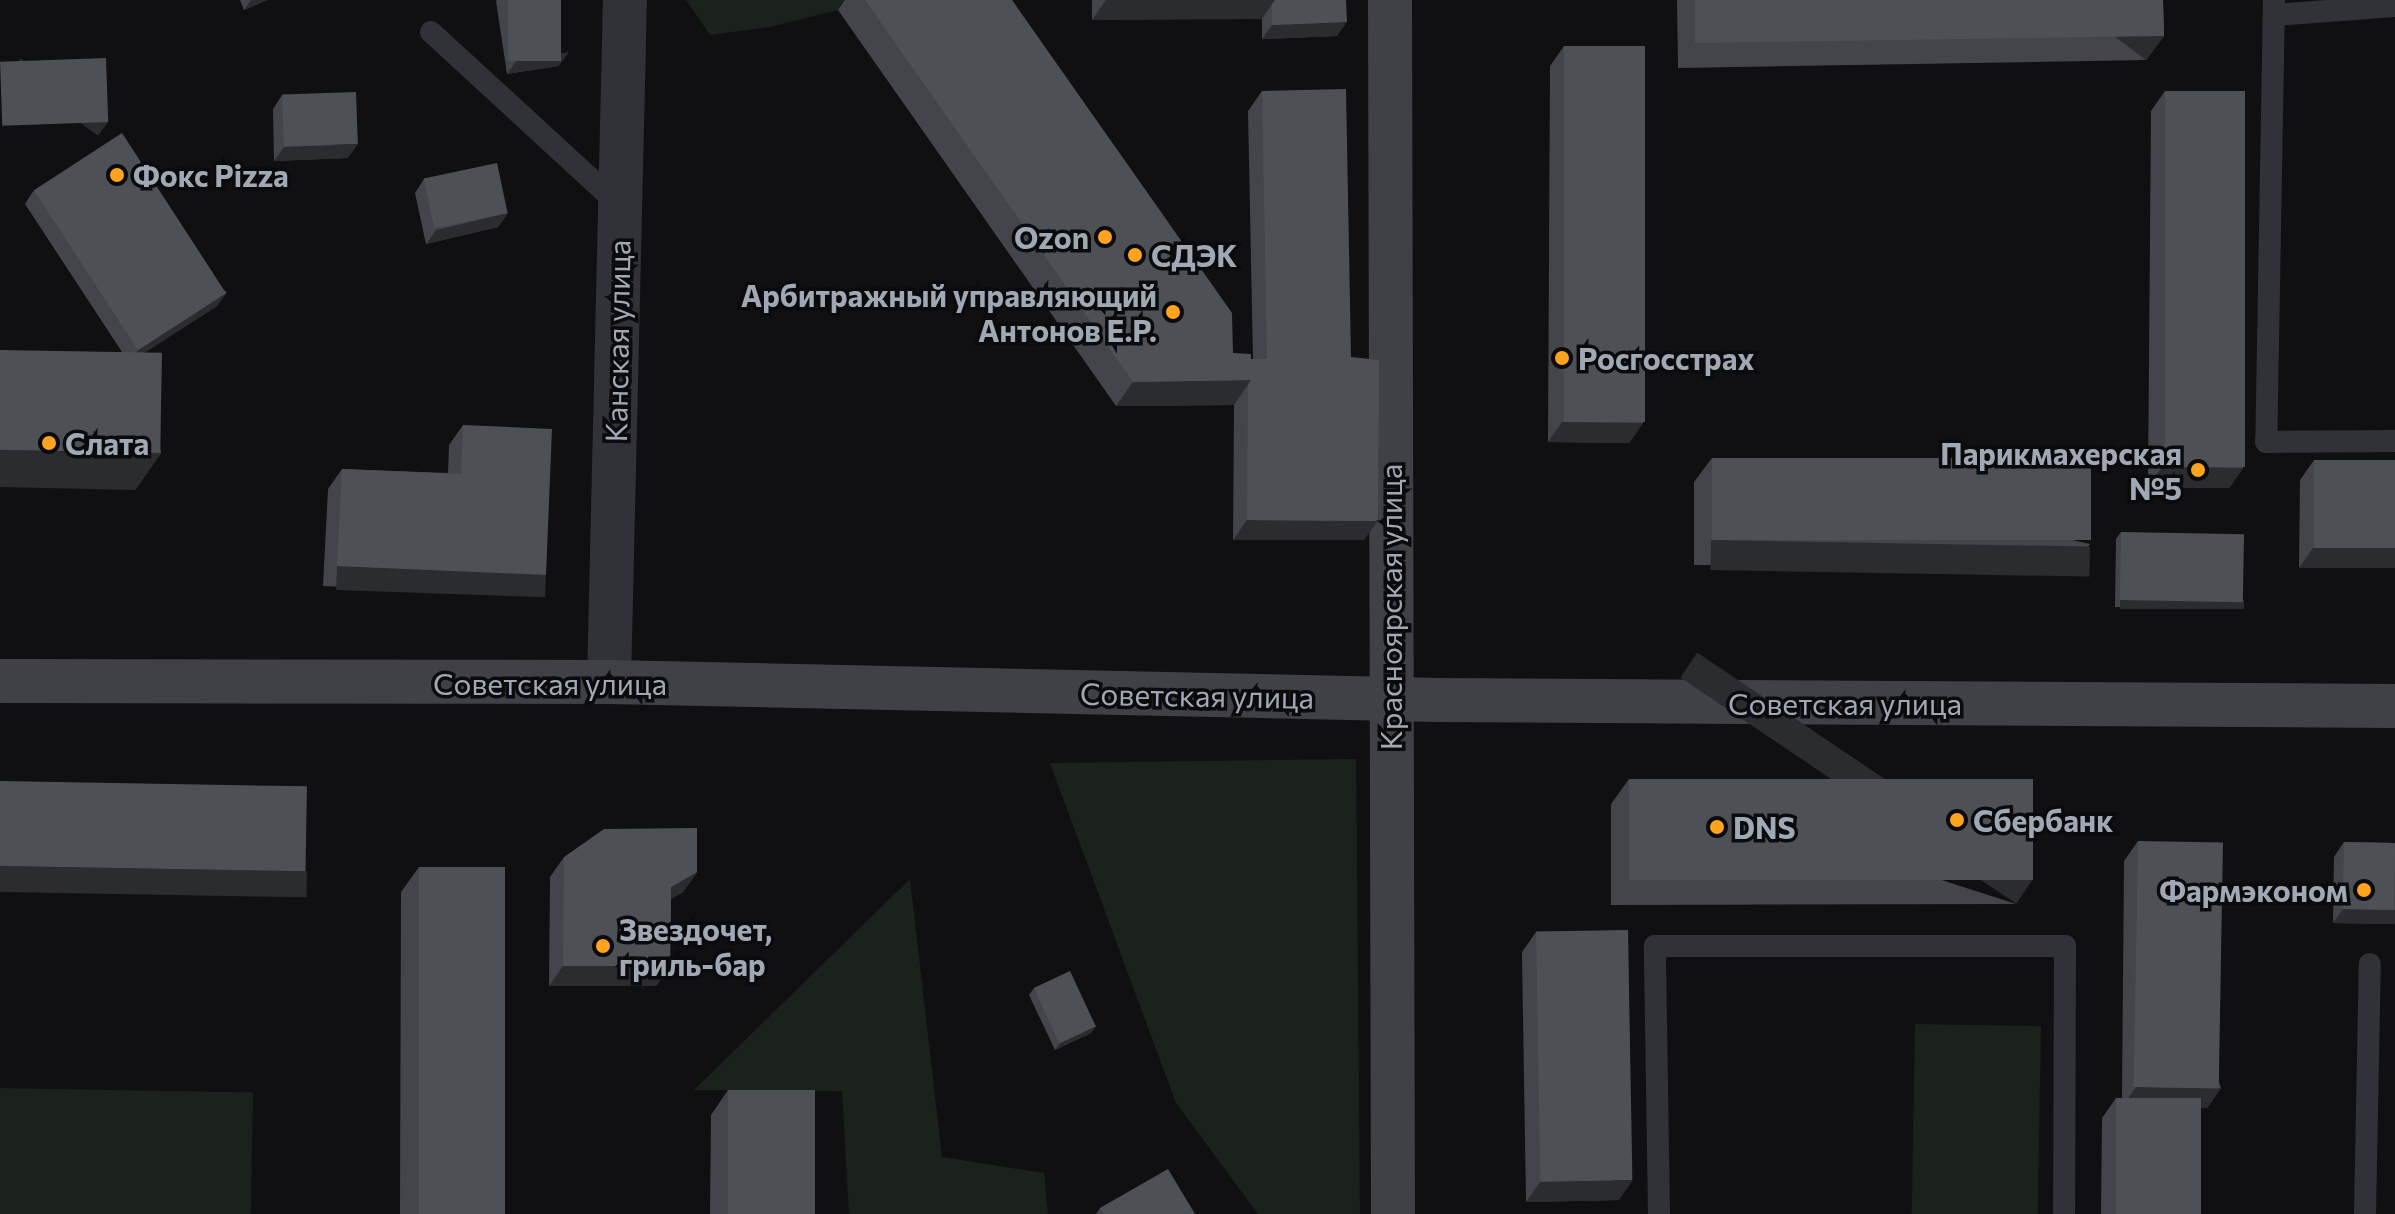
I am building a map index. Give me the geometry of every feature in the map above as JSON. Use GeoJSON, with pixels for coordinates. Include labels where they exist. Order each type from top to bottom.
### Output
{"type":"FeatureCollection","features":[{"type":"Feature","properties":{"kind":"main road","name":"Красноярская улица"},"geometry":{"type":"LineString","coordinates":[[1390,0],[1393,1214]]}},
{"type":"Feature","properties":{"kind":"main road","name":"Советская улица"},"geometry":{"type":"LineString","coordinates":[[0,681],[609,682],[1390,699],[2395,706]]}},
{"type":"Feature","properties":{"kind":"street","name":"Канская улица"},"geometry":{"type":"LineString","coordinates":[[609,682],[625,0]]}},
{"type":"Feature","properties":{"kind":"lane"},"geometry":{"type":"LineString","coordinates":[[2395,6],[2274,7],[2266,442],[2395,441]]}},
{"type":"Feature","properties":{"kind":"lane"},"geometry":{"type":"LineString","coordinates":[[431,32],[620,206]]}},
{"type":"Feature","properties":{"kind":"lane"},"geometry":{"type":"LineString","coordinates":[[1659,1214],[1655,946],[2065,946],[2064,1214]]}},
{"type":"Feature","properties":{"kind":"lane"},"geometry":{"type":"LineString","coordinates":[[2365,1214],[2370,964]]}},
{"type":"Feature","properties":{"kind":"shaded area"},"geometry":{"type":"Polygon","coordinates":[[[686,0],[852,0],[838,10],[770,27],[710,35],[686,0]]]}},
{"type":"Feature","properties":{"kind":"shaded area"},"geometry":{"type":"Polygon","coordinates":[[[1356,759],[1360,1214],[1258,1214],[1176,1103],[1050,763],[1356,759]]]}},
{"type":"Feature","properties":{"kind":"shaded area"},"geometry":{"type":"Polygon","coordinates":[[[910,879],[942,1157],[1044,1173],[1048,1214],[849,1214],[842,1091],[694,1090],[910,879]]]}},
{"type":"Feature","properties":{"kind":"shaded area"},"geometry":{"type":"Polygon","coordinates":[[[1915,1024],[2041,1026],[2038,1214],[1912,1214],[1915,1024]]]}},
{"type":"Feature","properties":{"kind":"shaded area"},"geometry":{"type":"Polygon","coordinates":[[[0,1088],[253,1092],[251,1214],[0,1214],[0,1088]]]}},
{"type":"Feature","properties":{"kind":"building"},"geometry":{"type":"Polygon","coordinates":[[[508,0],[561,0],[561,61],[508,61],[508,0]]]}},
{"type":"Feature","properties":{"kind":"building"},"geometry":{"type":"Polygon","coordinates":[[[865,0],[1012,0],[1232,313],[1233,353],[1251,354],[1251,380],[1133,382],[865,0]]]}},
{"type":"Feature","properties":{"kind":"building"},"geometry":{"type":"Polygon","coordinates":[[[1275,0],[1346,0],[1347,22],[1272,25],[1272,4],[1275,0]]]}},
{"type":"Feature","properties":{"kind":"building"},"geometry":{"type":"Polygon","coordinates":[[[1695,0],[2163,0],[2164,36],[1695,43],[1695,0]]]}},
{"type":"Feature","properties":{"kind":"building"},"geometry":{"type":"Polygon","coordinates":[[[1564,46],[1645,46],[1645,422],[1564,422],[1564,46]]]}},
{"type":"Feature","properties":{"kind":"building"},"geometry":{"type":"Polygon","coordinates":[[[106,58],[108,122],[2,126],[0,62],[106,58]]]}},
{"type":"Feature","properties":{"kind":"building"},"geometry":{"type":"Polygon","coordinates":[[[1346,89],[1351,357],[1379,360],[1378,521],[1247,520],[1251,359],[1267,359],[1262,91],[1346,89]]]}},
{"type":"Feature","properties":{"kind":"building"},"geometry":{"type":"Polygon","coordinates":[[[2165,91],[2245,91],[2245,467],[2165,467],[2165,91]]]}},
{"type":"Feature","properties":{"kind":"building"},"geometry":{"type":"Polygon","coordinates":[[[356,92],[358,144],[284,147],[282,95],[356,92]]]}},
{"type":"Feature","properties":{"kind":"building"},"geometry":{"type":"Polygon","coordinates":[[[122,133],[226,293],[138,350],[34,190],[122,133]]]}},
{"type":"Feature","properties":{"kind":"building"},"geometry":{"type":"Polygon","coordinates":[[[497,163],[508,213],[434,228],[424,179],[497,163]]]}},
{"type":"Feature","properties":{"kind":"building"},"geometry":{"type":"Polygon","coordinates":[[[0,350],[162,353],[160,453],[0,450],[0,350]]]}},
{"type":"Feature","properties":{"kind":"building"},"geometry":{"type":"Polygon","coordinates":[[[463,425],[552,429],[546,575],[337,566],[342,469],[461,474],[463,425]]]}},
{"type":"Feature","properties":{"kind":"building"},"geometry":{"type":"Polygon","coordinates":[[[1712,458],[2091,458],[2091,540],[1712,540],[1712,458]]]}},
{"type":"Feature","properties":{"kind":"building"},"geometry":{"type":"Polygon","coordinates":[[[2314,460],[2395,460],[2395,548],[2314,548],[2314,460]]]}},
{"type":"Feature","properties":{"kind":"building"},"geometry":{"type":"Polygon","coordinates":[[[2121,532],[2244,534],[2243,602],[2120,600],[2121,532]]]}},
{"type":"Feature","properties":{"kind":"building"},"geometry":{"type":"Polygon","coordinates":[[[1629,779],[2033,779],[2033,880],[1629,880],[1629,779]]]}},
{"type":"Feature","properties":{"kind":"building"},"geometry":{"type":"Polygon","coordinates":[[[0,781],[307,786],[305,871],[0,866],[0,781]]]}},
{"type":"Feature","properties":{"kind":"building","name":"Звездочет, гриль-бар"},"geometry":{"type":"Polygon","coordinates":[[[697,828],[697,872],[671,887],[670,966],[563,966],[564,857],[604,829],[697,828]]]}},
{"type":"Feature","properties":{"kind":"building"},"geometry":{"type":"Polygon","coordinates":[[[2138,841],[2223,842],[2219,1088],[2134,1087],[2138,841]]]}},
{"type":"Feature","properties":{"kind":"building","name":"Фармэконом"},"geometry":{"type":"Polygon","coordinates":[[[2344,842],[2395,843],[2394,910],[2343,909],[2344,842]]]}},
{"type":"Feature","properties":{"kind":"building"},"geometry":{"type":"Polygon","coordinates":[[[419,867],[505,867],[505,1214],[419,1214],[419,867]]]}},
{"type":"Feature","properties":{"kind":"building"},"geometry":{"type":"Polygon","coordinates":[[[1628,930],[1632,1180],[1540,1182],[1536,932],[1628,930]]]}},
{"type":"Feature","properties":{"kind":"building"},"geometry":{"type":"Polygon","coordinates":[[[1070,971],[1096,1026],[1060,1043],[1034,988],[1070,971]]]}},
{"type":"Feature","properties":{"kind":"building"},"geometry":{"type":"Polygon","coordinates":[[[728,1090],[815,1090],[815,1214],[728,1214],[728,1090]]]}},
{"type":"Feature","properties":{"kind":"building"},"geometry":{"type":"Polygon","coordinates":[[[2116,1098],[2201,1098],[2201,1214],[2116,1214],[2116,1098]]]}},
{"type":"Feature","properties":{"kind":"building"},"geometry":{"type":"Polygon","coordinates":[[[1168,1169],[1195,1214],[1104,1214],[1100,1208],[1168,1169]]]}},
{"type":"Feature","properties":{"kind":"place","name":"Фокс Pizza"},"geometry":{"type":"Point","coordinates":[117,175]}},
{"type":"Feature","properties":{"kind":"place","name":"Ozon"},"geometry":{"type":"Point","coordinates":[1105,237]}},
{"type":"Feature","properties":{"kind":"place","name":"СДЭК"},"geometry":{"type":"Point","coordinates":[1135,255]}},
{"type":"Feature","properties":{"kind":"place","name":"Арбитражный управляющий Антонов Е.Р."},"geometry":{"type":"Point","coordinates":[1173,312]}},
{"type":"Feature","properties":{"kind":"place","name":"Росгосстрах"},"geometry":{"type":"Point","coordinates":[1562,358]}},
{"type":"Feature","properties":{"kind":"place","name":"Слата"},"geometry":{"type":"Point","coordinates":[49,443]}},
{"type":"Feature","properties":{"kind":"place","name":"Парикмахерская №5"},"geometry":{"type":"Point","coordinates":[2198,470]}},
{"type":"Feature","properties":{"kind":"place","name":"Сбербанк"},"geometry":{"type":"Point","coordinates":[1957,820]}},
{"type":"Feature","properties":{"kind":"place","name":"DNS"},"geometry":{"type":"Point","coordinates":[1717,827]}},
{"type":"Feature","properties":{"kind":"place","name":"Фармэконом"},"geometry":{"type":"Point","coordinates":[2364,890]}},
{"type":"Feature","properties":{"kind":"place","name":"Звездочет, гриль-бар"},"geometry":{"type":"Point","coordinates":[603,946]}}]}
